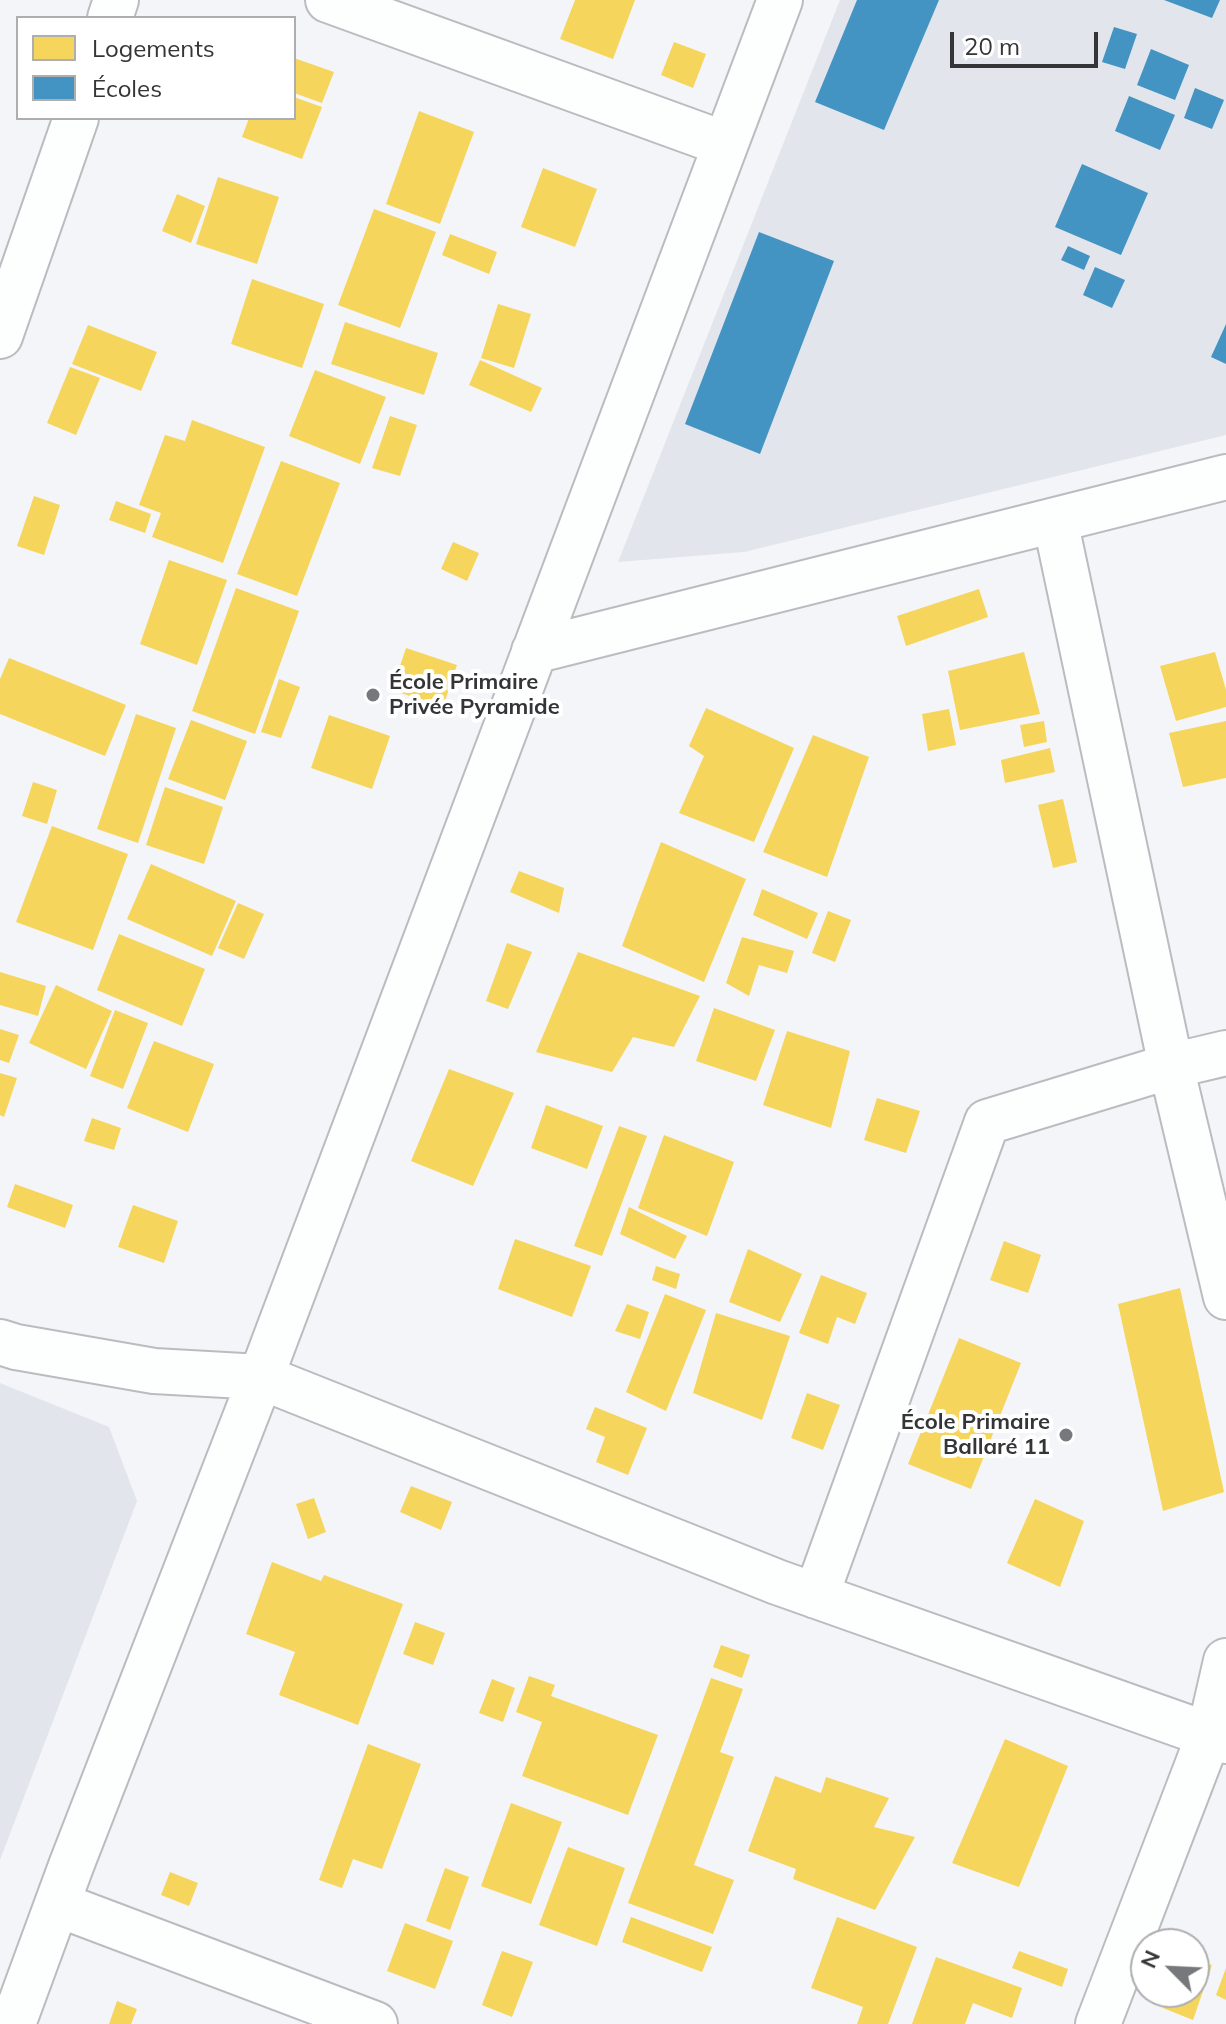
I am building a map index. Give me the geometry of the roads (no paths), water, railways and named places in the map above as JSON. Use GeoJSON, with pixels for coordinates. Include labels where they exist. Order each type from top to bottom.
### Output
{"type":"FeatureCollection","features":[{"type":"Feature","properties":{"kind":"street"},"geometry":{"type":"LineString","coordinates":[[328,0],[725,144]]}},
{"type":"Feature","properties":{"kind":"street"},"geometry":{"type":"LineString","coordinates":[[13,2024],[261,1377],[780,0]]}},
{"type":"Feature","properties":{"kind":"street"},"geometry":{"type":"LineString","coordinates":[[0,336],[75,120]]}},
{"type":"Feature","properties":{"kind":"street"},"geometry":{"type":"LineString","coordinates":[[534,651],[1226,477]]}},
{"type":"Feature","properties":{"kind":"street"},"geometry":{"type":"LineString","coordinates":[[1055,520],[1171,1066],[1226,1297]]}},
{"type":"Feature","properties":{"kind":"street"},"geometry":{"type":"LineString","coordinates":[[816,1596],[987,1122],[1171,1066],[1226,1053]]}},
{"type":"Feature","properties":{"kind":"street"},"geometry":{"type":"LineString","coordinates":[[0,1342],[154,1371],[261,1377],[816,1596],[1218,1738]]}},
{"type":"Feature","properties":{"kind":"street"},"geometry":{"type":"LineString","coordinates":[[1098,2024],[1218,1738],[1226,1661]]}},
{"type":"Feature","properties":{"kind":"street"},"geometry":{"type":"LineString","coordinates":[[57,1904],[375,2024]]}},
{"type":"Feature","properties":{"kind":"place","name":"École Primaire Privée Pyramide"},"geometry":{"type":"Point","coordinates":[373,695]}},
{"type":"Feature","properties":{"kind":"place","name":"École Primaire Ballaré 11"},"geometry":{"type":"Point","coordinates":[1066,1435]}}]}
